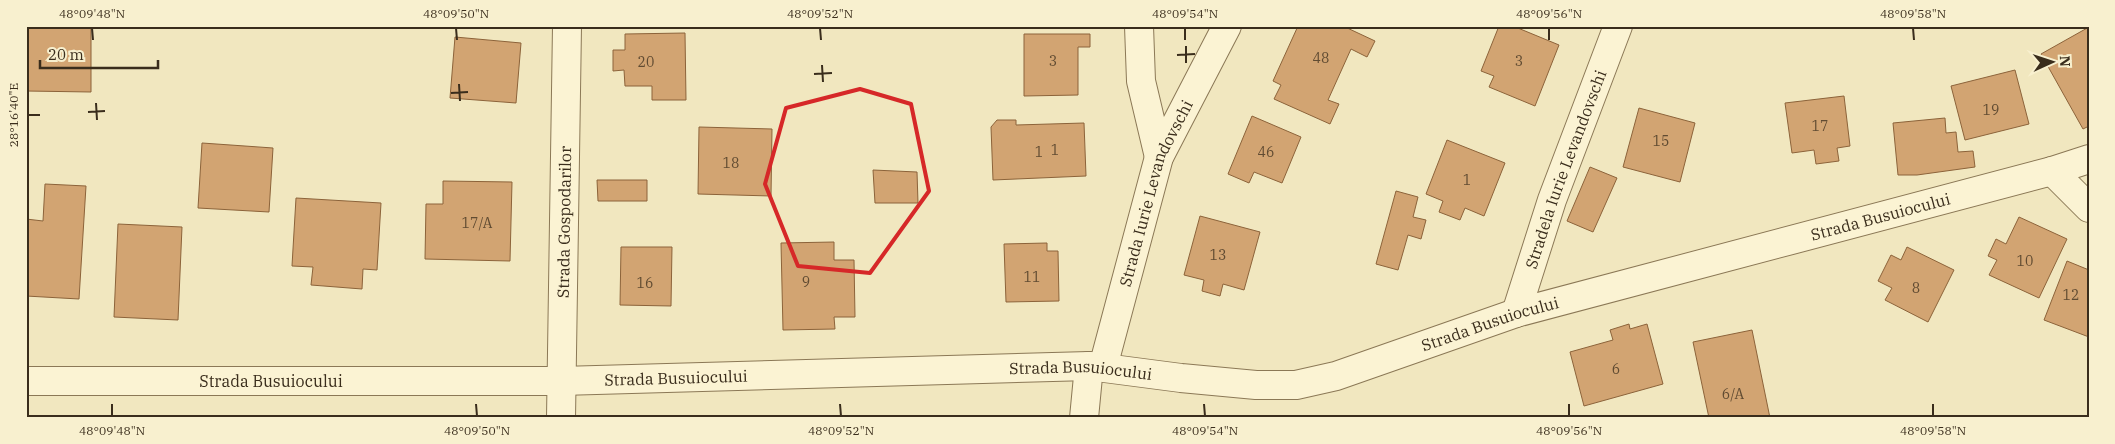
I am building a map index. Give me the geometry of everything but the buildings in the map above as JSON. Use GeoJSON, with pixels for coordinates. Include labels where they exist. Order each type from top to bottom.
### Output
{"type":"FeatureCollection","features":[{"type":"Feature","properties":{"kind":"street","name":"Strada Gospodarilor"},"geometry":{"type":"LineString","coordinates":[[561,418],[567,26]]}},
{"type":"Feature","properties":{"kind":"street"},"geometry":{"type":"LineString","coordinates":[[1138,26],[1141,81],[1159,157]]}},
{"type":"Feature","properties":{"kind":"street","name":"Strada Iurie Levandovschi"},"geometry":{"type":"LineString","coordinates":[[1084,418],[1096,366],[1159,157],[1227,26]]}},
{"type":"Feature","properties":{"kind":"street","name":"Stradela Iurie Levandovschi"},"geometry":{"type":"LineString","coordinates":[[1516,313],[1552,200],[1618,26]]}},
{"type":"Feature","properties":{"kind":"street","name":"Strada Busuiocului"},"geometry":{"type":"LineString","coordinates":[[26,381],[561,381],[1096,366],[1238,384],[1296,385],[1336,376],[1516,313],[2052,171],[2089,159]]}},
{"type":"Feature","properties":{"kind":"street"},"geometry":{"type":"LineString","coordinates":[[2052,171],[2089,208]]}},
{"type":"Feature","properties":{"kind":"highlighted area"},"geometry":{"type":"Polygon","coordinates":[[[860,89],[911,104],[929,191],[870,273],[798,266],[765,184],[786,108],[860,89]]]}}]}
